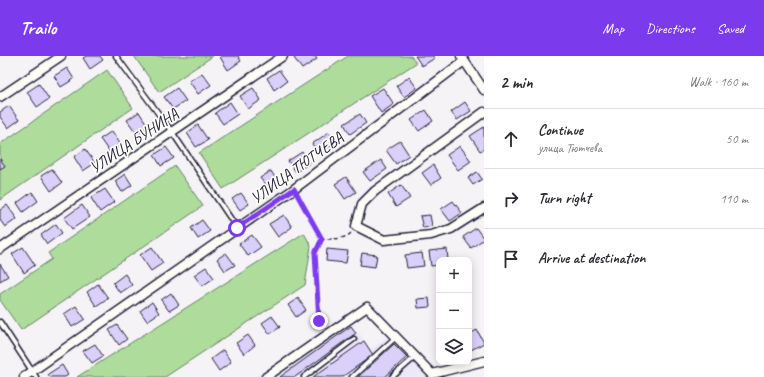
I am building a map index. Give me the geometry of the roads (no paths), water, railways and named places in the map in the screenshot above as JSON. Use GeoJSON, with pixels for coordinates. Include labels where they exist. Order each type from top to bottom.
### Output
{"type":"FeatureCollection","features":[{"type":"Feature","properties":{"kind":"street"},"geometry":{"type":"LineString","coordinates":[[0,97],[60,56]]}},
{"type":"Feature","properties":{"kind":"street","name":"УЛИЦА БУНИНА"},"geometry":{"type":"LineString","coordinates":[[0,249],[284,56]]}},
{"type":"Feature","properties":{"kind":"street"},"geometry":{"type":"LineString","coordinates":[[463,58],[484,90]]}},
{"type":"Feature","properties":{"kind":"street","name":"УЛИЦА ТЮТЧЕВА"},"geometry":{"type":"LineString","coordinates":[[24,377],[34,374],[237,228],[294,189],[463,58]]}},
{"type":"Feature","properties":{"kind":"street"},"geometry":{"type":"LineString","coordinates":[[484,112],[375,191],[362,204],[356,226],[384,240],[431,234],[451,228],[484,208]]}},
{"type":"Feature","properties":{"kind":"street"},"geometry":{"type":"LineString","coordinates":[[266,377],[367,307],[432,374],[484,361]]}},
{"type":"Feature","properties":{"kind":"lane"},"geometry":{"type":"LineString","coordinates":[[116,56],[172,132],[237,228]]}},
{"type":"Feature","properties":{"kind":"lane"},"geometry":{"type":"LineString","coordinates":[[0,322],[34,374]]}},
{"type":"Feature","properties":{"kind":"lane"},"geometry":{"type":"LineString","coordinates":[[352,377],[396,337]]}},
{"type":"Feature","properties":{"kind":"lane"},"geometry":{"type":"LineString","coordinates":[[304,377],[354,339]]}},
{"type":"Feature","properties":{"kind":"lane"},"geometry":{"type":"LineString","coordinates":[[392,377],[415,356]]}}]}
